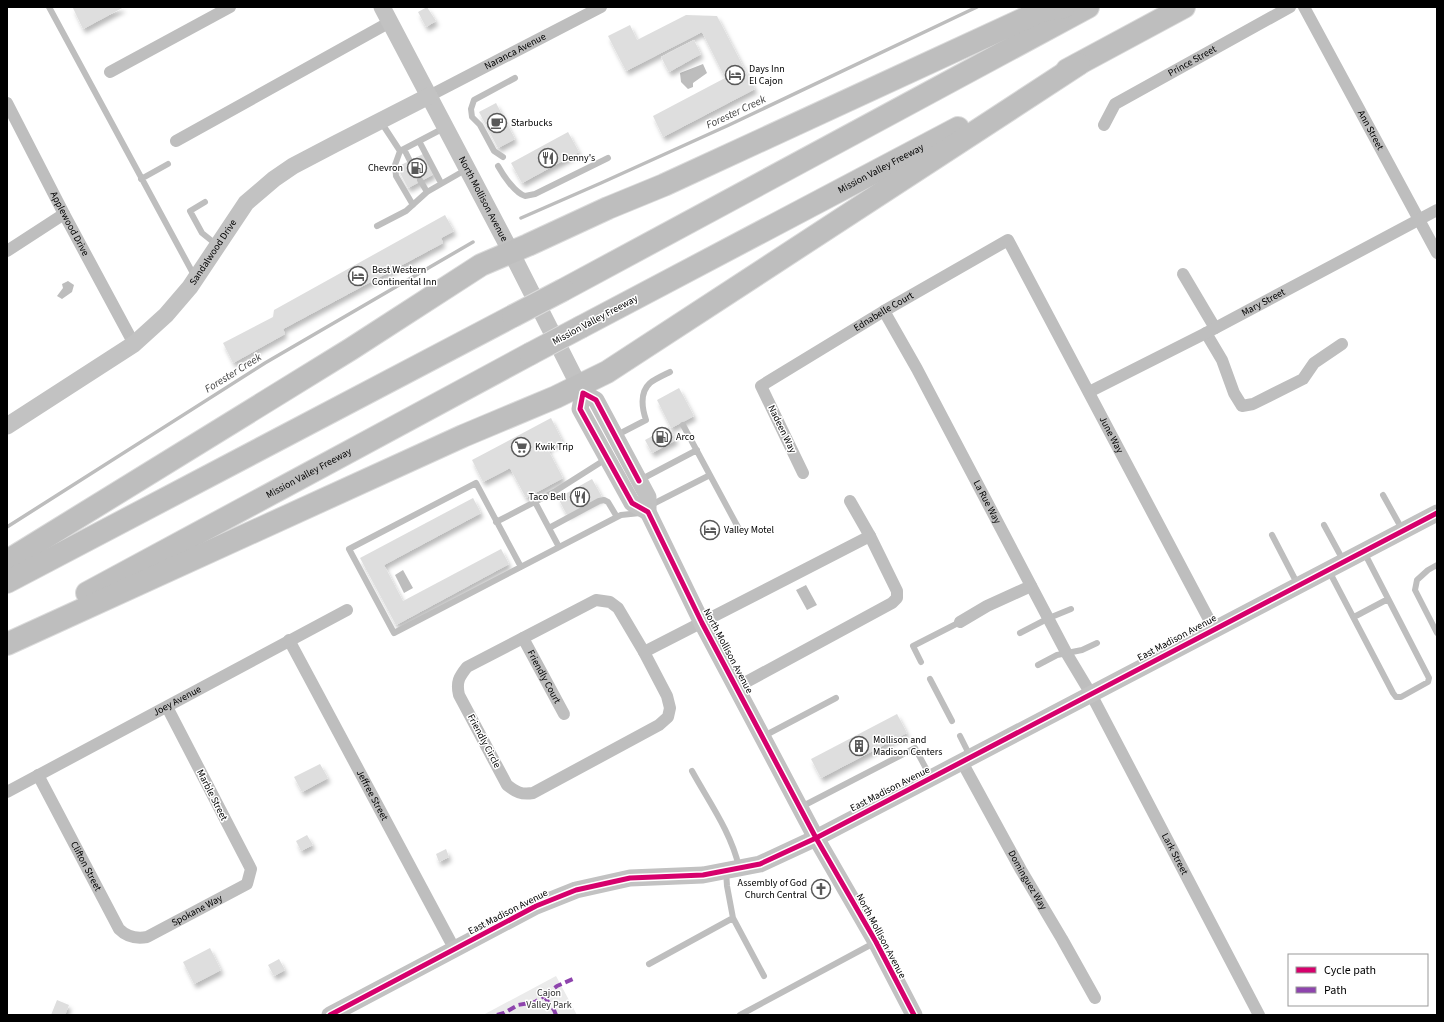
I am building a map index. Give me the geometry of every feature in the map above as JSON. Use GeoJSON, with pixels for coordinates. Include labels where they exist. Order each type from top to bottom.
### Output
{"type":"FeatureCollection","features":[{"type":"Feature","properties":{"kind":"highway"},"geometry":{"type":"LineString","coordinates":[[7,561],[351,349],[481,265],[608,208],[664,185],[1042,11],[1064,7]]}},
{"type":"Feature","properties":{"kind":"highway"},"geometry":{"type":"LineString","coordinates":[[7,582],[563,290],[1088,7]]}},
{"type":"Feature","properties":{"kind":"highway","name":"Mission Valley Freeway"},"geometry":{"type":"LineString","coordinates":[[7,636],[530,354],[1184,7]]}},
{"type":"Feature","properties":{"kind":"highway"},"geometry":{"type":"LineString","coordinates":[[7,644],[464,436],[556,397],[581,389],[1079,64]]}},
{"type":"Feature","properties":{"kind":"street"},"geometry":{"type":"LineString","coordinates":[[110,72],[230,7]]}},
{"type":"Feature","properties":{"kind":"street","name":"North Mollison Avenue"},"geometry":{"type":"LineString","coordinates":[[382,7],[581,389],[596,400],[648,497],[648,509],[702,623],[801,807],[816,838],[876,942],[914,1015]]}},
{"type":"Feature","properties":{"kind":"street","name":"Naranca Avenue"},"geometry":{"type":"LineString","coordinates":[[429,96],[601,7]]}},
{"type":"Feature","properties":{"kind":"street","name":"Prince Street"},"geometry":{"type":"LineString","coordinates":[[1104,125],[1115,104],[1290,7]]}},
{"type":"Feature","properties":{"kind":"street","name":"Ann Street"},"geometry":{"type":"LineString","coordinates":[[1304,7],[1437,253]]}},
{"type":"Feature","properties":{"kind":"street"},"geometry":{"type":"LineString","coordinates":[[176,141],[390,22]]}},
{"type":"Feature","properties":{"kind":"street","name":"Sandalwood Drive"},"geometry":{"type":"LineString","coordinates":[[7,426],[134,344],[166,315],[195,278],[246,203],[274,179],[294,166],[380,120],[429,96]]}},
{"type":"Feature","properties":{"kind":"street","name":"Applewood Drive"},"geometry":{"type":"LineString","coordinates":[[7,103],[64,214],[134,344]]}},
{"type":"Feature","properties":{"kind":"street","name":"Mary Street"},"geometry":{"type":"LineString","coordinates":[[1089,392],[1437,210]]}},
{"type":"Feature","properties":{"kind":"street"},"geometry":{"type":"LineString","coordinates":[[7,251],[64,214]]}},
{"type":"Feature","properties":{"kind":"street","name":"Ednabelle Court"},"geometry":{"type":"LineString","coordinates":[[761,386],[884,311],[1008,240]]}},
{"type":"Feature","properties":{"kind":"street","name":"June Way"},"geometry":{"type":"LineString","coordinates":[[1008,240],[1214,629]]}},
{"type":"Feature","properties":{"kind":"street"},"geometry":{"type":"LineString","coordinates":[[1183,274],[1210,330],[1234,393],[1242,406],[1253,404],[1303,379],[1314,363],[1342,344]]}},
{"type":"Feature","properties":{"kind":"street","name":"La Rue Way"},"geometry":{"type":"LineString","coordinates":[[884,311],[917,369],[1067,654],[1091,694]]}},
{"type":"Feature","properties":{"kind":"street","name":"Nadeen Way"},"geometry":{"type":"LineString","coordinates":[[761,386],[803,473]]}},
{"type":"Feature","properties":{"kind":"street"},"geometry":{"type":"LineString","coordinates":[[581,389],[580,409],[632,503],[648,509]]}},
{"type":"Feature","properties":{"kind":"street"},"geometry":{"type":"LineString","coordinates":[[609,461],[619,466],[628,478],[634,482],[639,481]]}},
{"type":"Feature","properties":{"kind":"street"},"geometry":{"type":"LineString","coordinates":[[737,687],[892,603],[897,598],[897,591],[870,536],[850,501]]}},
{"type":"Feature","properties":{"kind":"street","name":"East Madison Avenue"},"geometry":{"type":"LineString","coordinates":[[330,1015],[536,906],[576,890],[630,878],[703,875],[760,864],[816,838],[932,778],[1437,513]]}},
{"type":"Feature","properties":{"kind":"street"},"geometry":{"type":"LineString","coordinates":[[644,652],[870,536]]}},
{"type":"Feature","properties":{"kind":"street"},"geometry":{"type":"LineString","coordinates":[[960,622],[987,606],[1031,586]]}},
{"type":"Feature","properties":{"kind":"street","name":"Friendly Circle"},"geometry":{"type":"LineString","coordinates":[[596,600],[610,602],[618,608],[644,652],[667,696],[670,708],[668,717],[660,725],[533,793],[524,794],[516,792],[507,785],[458,695],[457,686],[459,677],[467,667],[523,638],[596,600]]}},
{"type":"Feature","properties":{"kind":"street","name":"Joey Avenue"},"geometry":{"type":"LineString","coordinates":[[7,792],[347,610]]}},
{"type":"Feature","properties":{"kind":"street","name":"Friendly Court"},"geometry":{"type":"LineString","coordinates":[[523,638],[564,714]]}},
{"type":"Feature","properties":{"kind":"street","name":"Jeffree Street"},"geometry":{"type":"LineString","coordinates":[[289,640],[455,950]]}},
{"type":"Feature","properties":{"kind":"street","name":"Lark Street"},"geometry":{"type":"LineString","coordinates":[[1091,694],[1259,1015]]}},
{"type":"Feature","properties":{"kind":"street","name":"Marble Street"},"geometry":{"type":"LineString","coordinates":[[167,707],[251,869],[247,884]]}},
{"type":"Feature","properties":{"kind":"street","name":"Dominguez Way"},"geometry":{"type":"LineString","coordinates":[[966,759],[1020,870],[1062,939],[1095,998]]}},
{"type":"Feature","properties":{"kind":"street","name":"Clifton Street"},"geometry":{"type":"LineString","coordinates":[[38,775],[119,929],[125,935],[139,938],[147,936]]}},
{"type":"Feature","properties":{"kind":"street","name":"Spokane Way"},"geometry":{"type":"LineString","coordinates":[[147,936],[247,884]]}},
{"type":"Feature","properties":{"kind":"lane"},"geometry":{"type":"LineString","coordinates":[[49,7],[195,278]]}},
{"type":"Feature","properties":{"kind":"lane"},"geometry":{"type":"LineString","coordinates":[[503,157],[494,151],[480,125],[472,117],[471,108],[474,100],[515,78]]}},
{"type":"Feature","properties":{"kind":"lane"},"geometry":{"type":"LineString","coordinates":[[380,120],[410,161]]}},
{"type":"Feature","properties":{"kind":"lane"},"geometry":{"type":"LineString","coordinates":[[413,205],[396,176],[395,165],[402,150],[445,127]]}},
{"type":"Feature","properties":{"kind":"lane"},"geometry":{"type":"LineString","coordinates":[[419,141],[441,183]]}},
{"type":"Feature","properties":{"kind":"lane"},"geometry":{"type":"LineString","coordinates":[[498,166],[504,176],[518,192],[525,196],[536,194],[608,158]]}},
{"type":"Feature","properties":{"kind":"lane"},"geometry":{"type":"LineString","coordinates":[[141,179],[168,164]]}},
{"type":"Feature","properties":{"kind":"lane"},"geometry":{"type":"LineString","coordinates":[[377,226],[406,211],[427,192],[467,169]]}},
{"type":"Feature","properties":{"kind":"lane"},"geometry":{"type":"LineString","coordinates":[[420,180],[427,192]]}},
{"type":"Feature","properties":{"kind":"lane"},"geometry":{"type":"LineString","coordinates":[[205,202],[190,211],[202,234],[216,245]]}},
{"type":"Feature","properties":{"kind":"lane"},"geometry":{"type":"LineString","coordinates":[[615,436],[646,420],[641,403],[644,392],[650,383],[670,372]]}},
{"type":"Feature","properties":{"kind":"lane"},"geometry":{"type":"LineString","coordinates":[[683,425],[739,529]]}},
{"type":"Feature","properties":{"kind":"lane"},"geometry":{"type":"LineString","coordinates":[[639,481],[696,450]]}},
{"type":"Feature","properties":{"kind":"lane"},"geometry":{"type":"LineString","coordinates":[[496,522],[609,461]]}},
{"type":"Feature","properties":{"kind":"lane"},"geometry":{"type":"LineString","coordinates":[[521,567],[476,483],[349,549],[394,633],[521,567],[559,547],[621,515],[648,509],[710,475]]}},
{"type":"Feature","properties":{"kind":"lane"},"geometry":{"type":"LineString","coordinates":[[1383,495],[1403,530]]}},
{"type":"Feature","properties":{"kind":"lane"},"geometry":{"type":"LineString","coordinates":[[550,528],[599,501],[604,500],[608,502],[617,517]]}},
{"type":"Feature","properties":{"kind":"lane"},"geometry":{"type":"LineString","coordinates":[[535,502],[559,547]]}},
{"type":"Feature","properties":{"kind":"lane"},"geometry":{"type":"LineString","coordinates":[[1324,525],[1344,562]]}},
{"type":"Feature","properties":{"kind":"lane"},"geometry":{"type":"LineString","coordinates":[[1272,534],[1298,585]]}},
{"type":"Feature","properties":{"kind":"lane"},"geometry":{"type":"LineString","coordinates":[[1328,570],[1393,693],[1397,697],[1404,695],[1428,682],[1429,678],[1363,551]]}},
{"type":"Feature","properties":{"kind":"lane"},"geometry":{"type":"LineString","coordinates":[[1437,565],[1428,570],[1417,580],[1415,590],[1437,632]]}},
{"type":"Feature","properties":{"kind":"lane"},"geometry":{"type":"LineString","coordinates":[[1354,617],[1388,599]]}},
{"type":"Feature","properties":{"kind":"lane"},"geometry":{"type":"LineString","coordinates":[[1020,633],[1049,618],[1071,609]]}},
{"type":"Feature","properties":{"kind":"lane"},"geometry":{"type":"LineString","coordinates":[[921,662],[913,646],[960,622]]}},
{"type":"Feature","properties":{"kind":"lane"},"geometry":{"type":"LineString","coordinates":[[1038,665],[1057,655],[1082,650],[1097,643]]}},
{"type":"Feature","properties":{"kind":"lane"},"geometry":{"type":"LineString","coordinates":[[930,678],[952,722]]}},
{"type":"Feature","properties":{"kind":"lane"},"geometry":{"type":"LineString","coordinates":[[763,737],[836,698]]}},
{"type":"Feature","properties":{"kind":"lane"},"geometry":{"type":"LineString","coordinates":[[960,736],[966,759]]}},
{"type":"Feature","properties":{"kind":"lane"},"geometry":{"type":"LineString","coordinates":[[801,807],[915,748],[932,778]]}},
{"type":"Feature","properties":{"kind":"lane"},"geometry":{"type":"LineString","coordinates":[[692,771],[730,838],[736,853],[733,870],[727,886],[733,918],[764,976]]}},
{"type":"Feature","properties":{"kind":"lane"},"geometry":{"type":"LineString","coordinates":[[649,964],[733,918]]}},
{"type":"Feature","properties":{"kind":"lane"},"geometry":{"type":"LineString","coordinates":[[740,1015],[876,942]]}},
{"type":"Feature","properties":{"kind":"green space","name":"Cajon Valley Park"},"geometry":{"type":"Polygon","coordinates":[[[556,976],[577,1015],[483,1015],[556,976]]]}},
{"type":"Feature","properties":{"kind":"shaded area"},"geometry":{"type":"Polygon","coordinates":[[[703,64],[707,73],[693,83],[693,87],[688,89],[681,82],[680,73],[703,64]]]}},
{"type":"Feature","properties":{"kind":"shaded area"},"geometry":{"type":"Polygon","coordinates":[[[68,281],[74,285],[72,292],[62,299],[57,296],[63,288],[62,284],[68,281]]]}},
{"type":"Feature","properties":{"kind":"shaded area"},"geometry":{"type":"Polygon","coordinates":[[[403,570],[413,588],[404,593],[395,575],[403,570]]]}},
{"type":"Feature","properties":{"kind":"shaded area"},"geometry":{"type":"Polygon","coordinates":[[[806,585],[817,605],[807,610],[796,590],[806,585]]]}},
{"type":"Feature","properties":{"kind":"building"},"geometry":{"type":"Polygon","coordinates":[[[124,7],[83,29],[73,8],[124,7]]]}},
{"type":"Feature","properties":{"kind":"building"},"geometry":{"type":"Polygon","coordinates":[[[427,7],[436,21],[426,27],[418,12],[427,7]]]}},
{"type":"Feature","properties":{"kind":"building","name":"Days Inn El Cajon"},"geometry":{"type":"Polygon","coordinates":[[[686,15],[717,16],[755,89],[663,137],[653,116],[725,78],[702,32],[626,71],[608,36],[630,25],[637,40],[686,15]]]}},
{"type":"Feature","properties":{"kind":"building"},"geometry":{"type":"Polygon","coordinates":[[[694,40],[701,54],[669,72],[661,57],[694,40]]]}},
{"type":"Feature","properties":{"kind":"building"},"geometry":{"type":"Polygon","coordinates":[[[496,103],[515,139],[498,148],[479,112],[496,103]]]}},
{"type":"Feature","properties":{"kind":"building"},"geometry":{"type":"Polygon","coordinates":[[[568,132],[579,152],[522,183],[511,163],[568,132]]]}},
{"type":"Feature","properties":{"kind":"building"},"geometry":{"type":"Polygon","coordinates":[[[423,154],[434,174],[408,188],[397,167],[423,154]]]}},
{"type":"Feature","properties":{"kind":"building","name":"Best Western Continental Inn"},"geometry":{"type":"Polygon","coordinates":[[[445,215],[454,231],[441,238],[443,243],[283,329],[285,334],[233,363],[223,343],[273,317],[274,310],[445,215]]]}},
{"type":"Feature","properties":{"kind":"building"},"geometry":{"type":"Polygon","coordinates":[[[679,388],[694,416],[671,428],[657,400],[679,388]]]}},
{"type":"Feature","properties":{"kind":"building"},"geometry":{"type":"Polygon","coordinates":[[[551,418],[562,440],[547,448],[563,478],[526,498],[510,468],[483,482],[472,460],[551,418]]]}},
{"type":"Feature","properties":{"kind":"building"},"geometry":{"type":"Polygon","coordinates":[[[669,427],[676,440],[652,453],[645,440],[669,427]]]}},
{"type":"Feature","properties":{"kind":"building","name":"Taco Bell"},"geometry":{"type":"Polygon","coordinates":[[[592,479],[602,497],[567,515],[558,498],[592,479]]]}},
{"type":"Feature","properties":{"kind":"building"},"geometry":{"type":"Polygon","coordinates":[[[473,498],[481,513],[384,565],[403,601],[501,549],[509,564],[396,625],[360,558],[473,498]]]}},
{"type":"Feature","properties":{"kind":"building","name":"Mollison and Madison Centers"},"geometry":{"type":"Polygon","coordinates":[[[897,714],[907,733],[821,778],[811,759],[897,714]]]}},
{"type":"Feature","properties":{"kind":"building"},"geometry":{"type":"Polygon","coordinates":[[[320,764],[328,778],[302,792],[294,777],[320,764]]]}},
{"type":"Feature","properties":{"kind":"building"},"geometry":{"type":"Polygon","coordinates":[[[307,835],[313,845],[301,851],[296,841],[307,835]]]}},
{"type":"Feature","properties":{"kind":"building"},"geometry":{"type":"Polygon","coordinates":[[[446,849],[449,857],[439,862],[436,854],[446,849]]]}},
{"type":"Feature","properties":{"kind":"building"},"geometry":{"type":"Polygon","coordinates":[[[210,948],[221,970],[194,984],[183,962],[210,948]]]}},
{"type":"Feature","properties":{"kind":"building"},"geometry":{"type":"Polygon","coordinates":[[[279,959],[285,970],[274,976],[268,965],[279,959]]]}},
{"type":"Feature","properties":{"kind":"building"},"geometry":{"type":"Polygon","coordinates":[[[57,1000],[69,1005],[65,1015],[51,1015],[57,1000]]]}},
{"type":"Feature","properties":{"kind":"waterway","name":"Forester Creek"},"geometry":{"type":"LineString","coordinates":[[521,218],[729,125],[977,7]]}},
{"type":"Feature","properties":{"kind":"waterway","name":"Forester Creek"},"geometry":{"type":"LineString","coordinates":[[7,527],[265,363],[473,242]]}},
{"type":"Feature","properties":{"kind":"marked path"},"geometry":{"type":"LineString","coordinates":[[556,1015],[544,996],[557,986],[575,978]]}},
{"type":"Feature","properties":{"kind":"marked path"},"geometry":{"type":"LineString","coordinates":[[497,1015],[504,1013],[518,1005],[535,1002],[544,996]]}},
{"type":"Feature","properties":{"kind":"cycle path"},"geometry":{"type":"LineString","coordinates":[[639,481],[596,400],[583,393],[580,409],[632,503],[648,512],[702,623],[816,838],[876,942],[914,1015]]}},
{"type":"Feature","properties":{"kind":"cycle path"},"geometry":{"type":"LineString","coordinates":[[330,1015],[536,906],[576,890],[630,878],[703,875],[760,864],[816,838],[1437,513]]}},
{"type":"Feature","properties":{"kind":"place","name":"Days Inn El Cajon"},"geometry":{"type":"Point","coordinates":[735,75]}},
{"type":"Feature","properties":{"kind":"place","name":"Starbucks"},"geometry":{"type":"Point","coordinates":[497,123]}},
{"type":"Feature","properties":{"kind":"place","name":"Denny's"},"geometry":{"type":"Point","coordinates":[548,158]}},
{"type":"Feature","properties":{"kind":"place","name":"Chevron"},"geometry":{"type":"Point","coordinates":[417,168]}},
{"type":"Feature","properties":{"kind":"place","name":"Best Western Continental Inn"},"geometry":{"type":"Point","coordinates":[358,276]}},
{"type":"Feature","properties":{"kind":"place","name":"Arco"},"geometry":{"type":"Point","coordinates":[662,437]}},
{"type":"Feature","properties":{"kind":"place","name":"Kwik Trip"},"geometry":{"type":"Point","coordinates":[521,447]}},
{"type":"Feature","properties":{"kind":"place","name":"Taco Bell"},"geometry":{"type":"Point","coordinates":[580,497]}},
{"type":"Feature","properties":{"kind":"place","name":"Valley Motel"},"geometry":{"type":"Point","coordinates":[710,530]}},
{"type":"Feature","properties":{"kind":"place","name":"Mollison and Madison Centers"},"geometry":{"type":"Point","coordinates":[859,746]}},
{"type":"Feature","properties":{"kind":"place","name":"Assembly of God Church Central"},"geometry":{"type":"Point","coordinates":[821,889]}}]}
